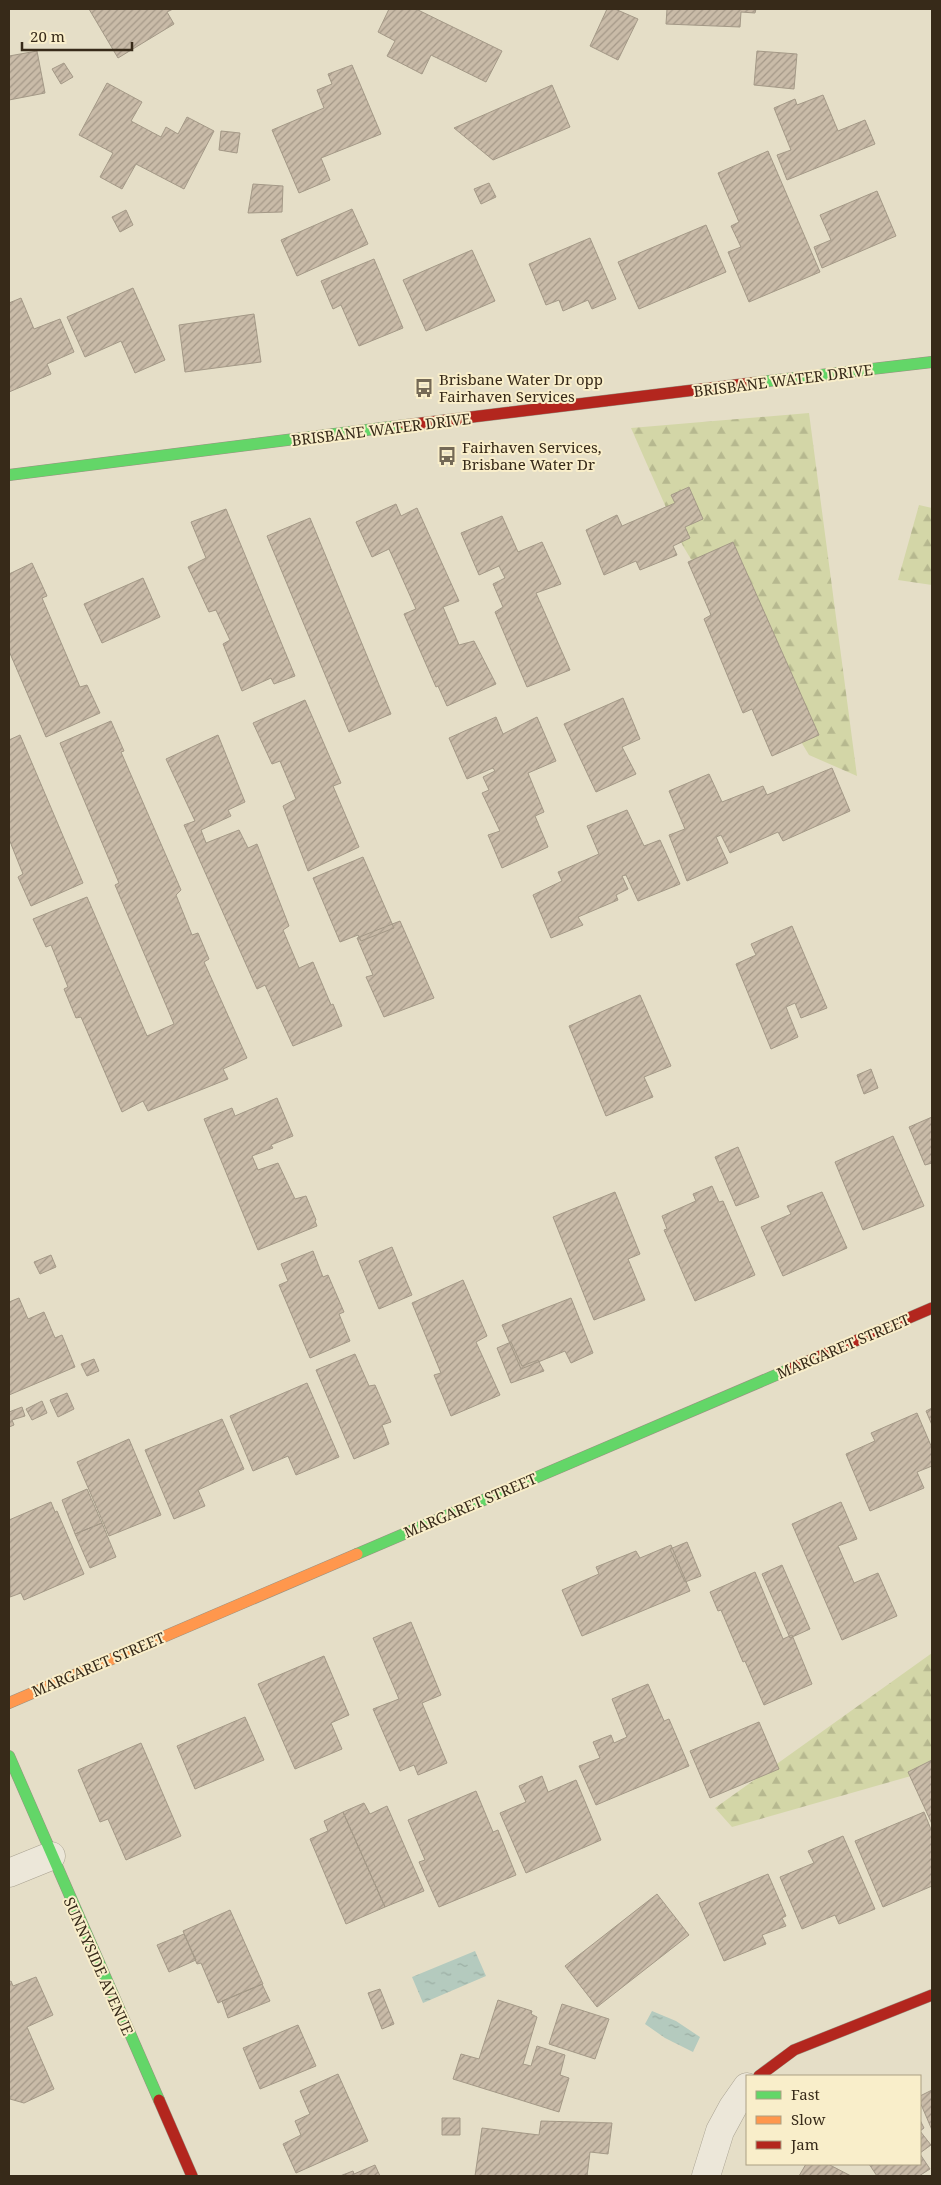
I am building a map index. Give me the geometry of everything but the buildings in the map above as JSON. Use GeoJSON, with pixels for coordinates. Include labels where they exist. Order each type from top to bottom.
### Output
{"type":"FeatureCollection","features":[{"type":"Feature","properties":{"kind":"street","name":"BRISBANE WATER DRIVE"},"geometry":{"type":"LineString","coordinates":[[9,475],[932,362]]}},
{"type":"Feature","properties":{"kind":"street","name":"MARGARET STREET"},"geometry":{"type":"LineString","coordinates":[[9,1702],[932,1308]]}},
{"type":"Feature","properties":{"kind":"street","name":"SUNNYSIDE AVENUE"},"geometry":{"type":"LineString","coordinates":[[9,1756],[192,2176]]}},
{"type":"Feature","properties":{"kind":"street"},"geometry":{"type":"LineString","coordinates":[[9,1873],[51,1856]]}},
{"type":"Feature","properties":{"kind":"street"},"geometry":{"type":"LineString","coordinates":[[760,2075],[794,2050],[932,1995]]}},
{"type":"Feature","properties":{"kind":"street"},"geometry":{"type":"LineString","coordinates":[[706,2176],[720,2131],[746,2088]]}},
{"type":"Feature","properties":{"kind":"green space"},"geometry":{"type":"Polygon","coordinates":[[[809,413],[857,776],[809,755],[683,546],[631,428],[809,413]]]}},
{"type":"Feature","properties":{"kind":"green space"},"geometry":{"type":"Polygon","coordinates":[[[919,505],[932,508],[932,585],[898,580],[919,505]]]}},
{"type":"Feature","properties":{"kind":"green space"},"geometry":{"type":"Polygon","coordinates":[[[932,1653],[932,1770],[732,1827],[715,1808],[932,1653]]]}},
{"type":"Feature","properties":{"kind":"water"},"geometry":{"type":"Polygon","coordinates":[[[475,1951],[486,1976],[423,2003],[412,1977],[475,1951]]]}},
{"type":"Feature","properties":{"kind":"water"},"geometry":{"type":"Polygon","coordinates":[[[652,2011],[676,2021],[700,2037],[693,2052],[665,2038],[645,2024],[652,2011]]]}},
{"type":"Feature","properties":{"kind":"traffic: fast"},"geometry":{"type":"LineString","coordinates":[[752,383],[932,362]]}},
{"type":"Feature","properties":{"kind":"traffic: fast"},"geometry":{"type":"LineString","coordinates":[[9,475],[406,425]]}},
{"type":"Feature","properties":{"kind":"traffic: fast"},"geometry":{"type":"LineString","coordinates":[[357,1554],[790,1369]]}},
{"type":"Feature","properties":{"kind":"traffic: fast"},"geometry":{"type":"LineString","coordinates":[[9,1756],[159,2100]]}},
{"type":"Feature","properties":{"kind":"traffic: slow"},"geometry":{"type":"LineString","coordinates":[[9,1703],[357,1554]]}},
{"type":"Feature","properties":{"kind":"traffic: jam"},"geometry":{"type":"LineString","coordinates":[[406,425],[752,383]]}},
{"type":"Feature","properties":{"kind":"traffic: jam"},"geometry":{"type":"LineString","coordinates":[[790,1369],[932,1308]]}},
{"type":"Feature","properties":{"kind":"traffic: jam"},"geometry":{"type":"LineString","coordinates":[[760,2075],[794,2050],[932,1995]]}},
{"type":"Feature","properties":{"kind":"traffic: jam"},"geometry":{"type":"LineString","coordinates":[[159,2100],[192,2176]]}},
{"type":"Feature","properties":{"kind":"place","name":"Brisbane Water Dr opp Fairhaven Services"},"geometry":{"type":"Point","coordinates":[424,388]}},
{"type":"Feature","properties":{"kind":"place","name":"Fairhaven Services, Brisbane Water Dr"},"geometry":{"type":"Point","coordinates":[447,456]}}]}
